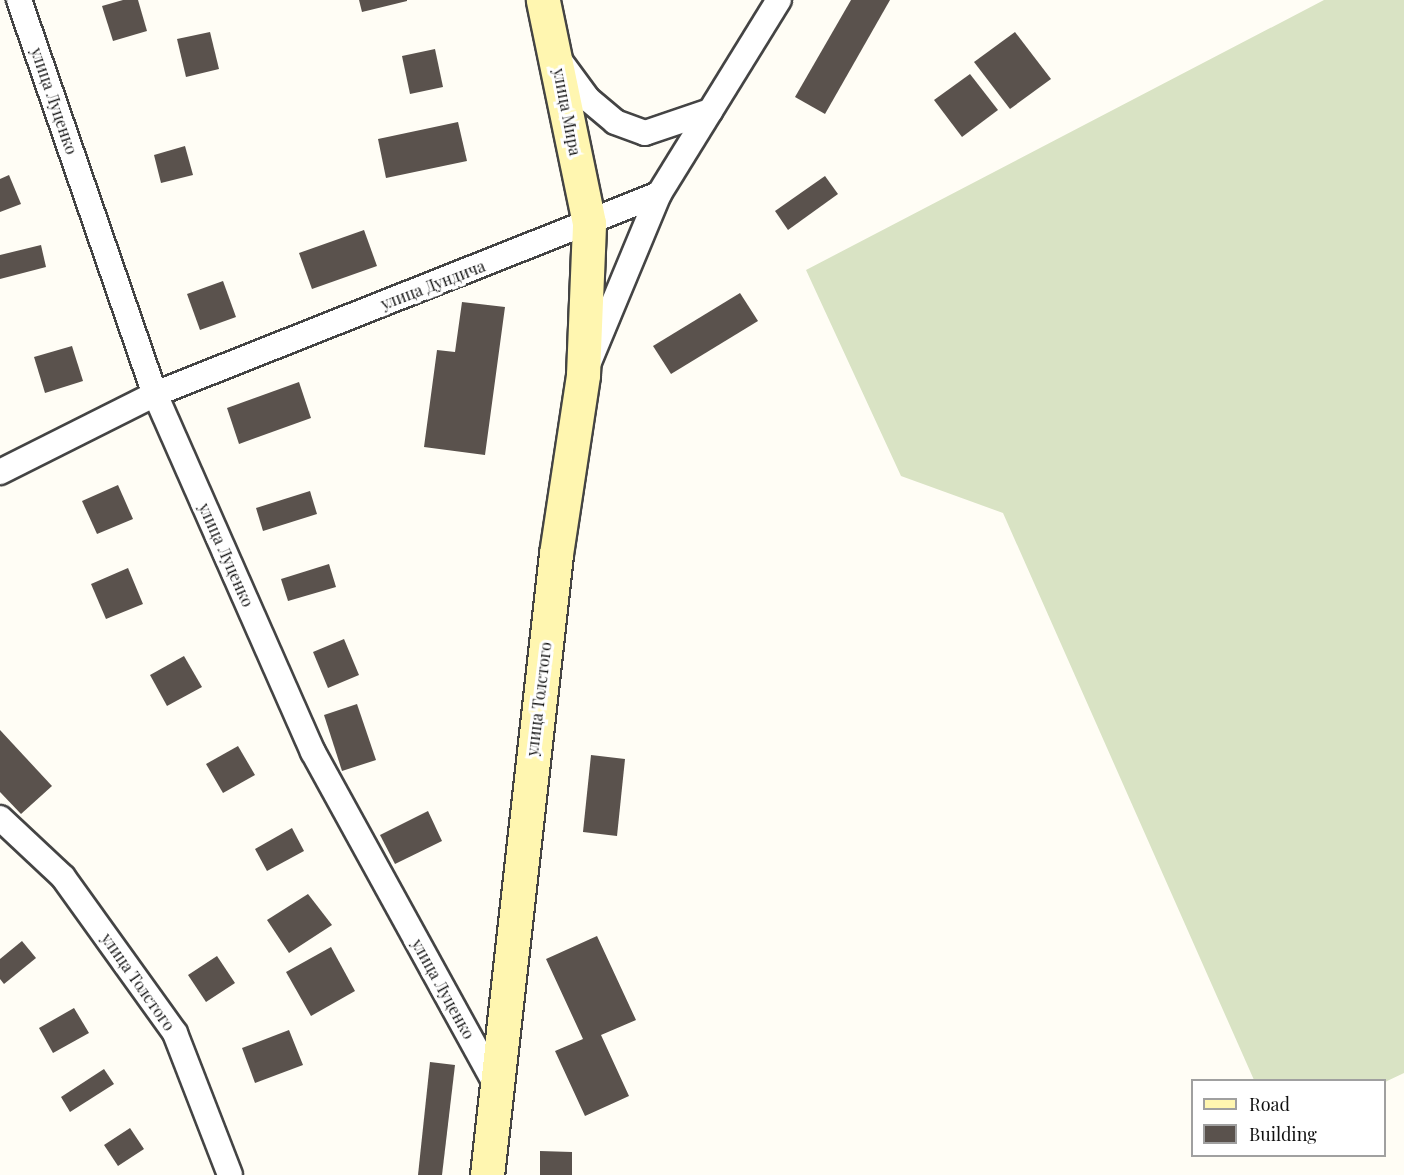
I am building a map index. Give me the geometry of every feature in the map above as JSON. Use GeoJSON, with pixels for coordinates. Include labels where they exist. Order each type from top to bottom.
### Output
{"type":"FeatureCollection","features":[{"type":"Feature","properties":{"kind":"main road","name":"улица Мира"},"geometry":{"type":"LineString","coordinates":[[543,0],[589,224]]}},
{"type":"Feature","properties":{"kind":"main road","name":"улица Толстого"},"geometry":{"type":"LineString","coordinates":[[487,1175],[495,1083],[556,554],[583,375],[589,224]]}},
{"type":"Feature","properties":{"kind":"street","name":"улица Луценко"},"geometry":{"type":"LineString","coordinates":[[19,0],[155,394],[313,752],[495,1083]]}},
{"type":"Feature","properties":{"kind":"street"},"geometry":{"type":"LineString","coordinates":[[583,375],[659,194],[779,0]]}},
{"type":"Feature","properties":{"kind":"street"},"geometry":{"type":"LineString","coordinates":[[556,55],[588,99],[615,122],[645,133],[710,111]]}},
{"type":"Feature","properties":{"kind":"street","name":"улица Дундича"},"geometry":{"type":"LineString","coordinates":[[0,472],[155,394],[589,224],[659,194]]}},
{"type":"Feature","properties":{"kind":"street","name":"улица Толстого"},"geometry":{"type":"LineString","coordinates":[[0,818],[63,877],[175,1033],[230,1175]]}},
{"type":"Feature","properties":{"kind":"green space"},"geometry":{"type":"Polygon","coordinates":[[[1324,0],[1404,0],[1404,1073],[1386,1082],[1386,1079],[1254,1079],[1003,513],[901,476],[806,270],[1324,0]]]}},
{"type":"Feature","properties":{"kind":"building"},"geometry":{"type":"Polygon","coordinates":[[[123,0],[138,0],[147,31],[113,41],[102,6],[123,0]]]}},
{"type":"Feature","properties":{"kind":"building"},"geometry":{"type":"Polygon","coordinates":[[[359,0],[407,0],[407,1],[362,12],[359,0]]]}},
{"type":"Feature","properties":{"kind":"building"},"geometry":{"type":"Polygon","coordinates":[[[851,0],[890,0],[825,114],[795,97],[851,0]]]}},
{"type":"Feature","properties":{"kind":"building"},"geometry":{"type":"Polygon","coordinates":[[[210,32],[219,69],[186,77],[177,39],[210,32]]]}},
{"type":"Feature","properties":{"kind":"building"},"geometry":{"type":"Polygon","coordinates":[[[1015,32],[1051,79],[1010,109],[974,62],[1015,32]]]}},
{"type":"Feature","properties":{"kind":"building"},"geometry":{"type":"Polygon","coordinates":[[[435,49],[443,87],[410,94],[402,56],[435,49]]]}},
{"type":"Feature","properties":{"kind":"building"},"geometry":{"type":"Polygon","coordinates":[[[970,74],[998,110],[962,137],[934,100],[970,74]]]}},
{"type":"Feature","properties":{"kind":"building"},"geometry":{"type":"Polygon","coordinates":[[[458,122],[467,161],[386,178],[378,139],[458,122]]]}},
{"type":"Feature","properties":{"kind":"building"},"geometry":{"type":"Polygon","coordinates":[[[185,146],[193,175],[161,183],[154,155],[185,146]]]}},
{"type":"Feature","properties":{"kind":"building"},"geometry":{"type":"Polygon","coordinates":[[[9,175],[21,204],[0,212],[0,179],[9,175]]]}},
{"type":"Feature","properties":{"kind":"building"},"geometry":{"type":"Polygon","coordinates":[[[825,176],[838,194],[788,230],[775,211],[825,176]]]}},
{"type":"Feature","properties":{"kind":"building"},"geometry":{"type":"Polygon","coordinates":[[[364,230],[377,266],[312,289],[299,253],[364,230]]]}},
{"type":"Feature","properties":{"kind":"building"},"geometry":{"type":"Polygon","coordinates":[[[41,245],[46,267],[0,279],[0,255],[41,245]]]}},
{"type":"Feature","properties":{"kind":"building"},"geometry":{"type":"Polygon","coordinates":[[[223,281],[236,317],[200,330],[187,294],[223,281]]]}},
{"type":"Feature","properties":{"kind":"building"},"geometry":{"type":"Polygon","coordinates":[[[740,293],[758,321],[671,374],[653,346],[740,293]]]}},
{"type":"Feature","properties":{"kind":"building"},"geometry":{"type":"Polygon","coordinates":[[[462,302],[505,307],[485,455],[424,447],[437,350],[455,352],[462,302]]]}},
{"type":"Feature","properties":{"kind":"building"},"geometry":{"type":"Polygon","coordinates":[[[72,346],[83,381],[45,393],[34,357],[72,346]]]}},
{"type":"Feature","properties":{"kind":"building"},"geometry":{"type":"Polygon","coordinates":[[[299,382],[311,418],[239,444],[227,408],[299,382]]]}},
{"type":"Feature","properties":{"kind":"building"},"geometry":{"type":"Polygon","coordinates":[[[118,485],[133,519],[97,534],[82,501],[118,485]]]}},
{"type":"Feature","properties":{"kind":"building"},"geometry":{"type":"Polygon","coordinates":[[[310,491],[317,514],[263,531],[256,508],[310,491]]]}},
{"type":"Feature","properties":{"kind":"building"},"geometry":{"type":"Polygon","coordinates":[[[329,564],[336,587],[288,601],[281,579],[329,564]]]}},
{"type":"Feature","properties":{"kind":"building"},"geometry":{"type":"Polygon","coordinates":[[[128,568],[143,604],[106,619],[91,584],[128,568]]]}},
{"type":"Feature","properties":{"kind":"building"},"geometry":{"type":"Polygon","coordinates":[[[344,639],[359,675],[328,688],[313,652],[344,639]]]}},
{"type":"Feature","properties":{"kind":"building"},"geometry":{"type":"Polygon","coordinates":[[[184,656],[202,687],[167,706],[150,675],[184,656]]]}},
{"type":"Feature","properties":{"kind":"building"},"geometry":{"type":"Polygon","coordinates":[[[357,704],[376,760],[342,771],[324,715],[357,704]]]}},
{"type":"Feature","properties":{"kind":"building"},"geometry":{"type":"Polygon","coordinates":[[[0,730],[52,786],[21,814],[0,792],[0,730]]]}},
{"type":"Feature","properties":{"kind":"building"},"geometry":{"type":"Polygon","coordinates":[[[238,746],[255,775],[223,793],[206,764],[238,746]]]}},
{"type":"Feature","properties":{"kind":"building"},"geometry":{"type":"Polygon","coordinates":[[[591,755],[625,759],[617,836],[583,832],[591,755]]]}},
{"type":"Feature","properties":{"kind":"building"},"geometry":{"type":"Polygon","coordinates":[[[428,811],[442,841],[395,864],[380,835],[428,811]]]}},
{"type":"Feature","properties":{"kind":"building"},"geometry":{"type":"Polygon","coordinates":[[[292,828],[304,851],[267,871],[255,849],[292,828]]]}},
{"type":"Feature","properties":{"kind":"building"},"geometry":{"type":"Polygon","coordinates":[[[308,894],[332,925],[289,953],[267,920],[308,894]]]}},
{"type":"Feature","properties":{"kind":"building"},"geometry":{"type":"Polygon","coordinates":[[[597,936],[636,1020],[601,1035],[629,1096],[585,1116],[555,1051],[583,1039],[546,959],[597,936]]]}},
{"type":"Feature","properties":{"kind":"building"},"geometry":{"type":"Polygon","coordinates":[[[22,941],[36,958],[4,984],[0,979],[0,959],[22,941]]]}},
{"type":"Feature","properties":{"kind":"building"},"geometry":{"type":"Polygon","coordinates":[[[331,947],[355,991],[311,1016],[286,972],[331,947]]]}},
{"type":"Feature","properties":{"kind":"building"},"geometry":{"type":"Polygon","coordinates":[[[217,956],[235,983],[206,1002],[188,975],[217,956]]]}},
{"type":"Feature","properties":{"kind":"building"},"geometry":{"type":"Polygon","coordinates":[[[74,1008],[89,1033],[53,1053],[39,1028],[74,1008]]]}},
{"type":"Feature","properties":{"kind":"building"},"geometry":{"type":"Polygon","coordinates":[[[289,1030],[303,1065],[255,1083],[242,1048],[289,1030]]]}},
{"type":"Feature","properties":{"kind":"building"},"geometry":{"type":"Polygon","coordinates":[[[430,1062],[455,1065],[442,1175],[418,1175],[430,1062]]]}},
{"type":"Feature","properties":{"kind":"building"},"geometry":{"type":"Polygon","coordinates":[[[104,1069],[114,1084],[70,1112],[61,1097],[104,1069]]]}},
{"type":"Feature","properties":{"kind":"building"},"geometry":{"type":"Polygon","coordinates":[[[130,1128],[144,1149],[118,1166],[104,1145],[130,1128]]]}},
{"type":"Feature","properties":{"kind":"building"},"geometry":{"type":"Polygon","coordinates":[[[540,1151],[572,1152],[572,1175],[540,1175],[540,1151]]]}}]}
